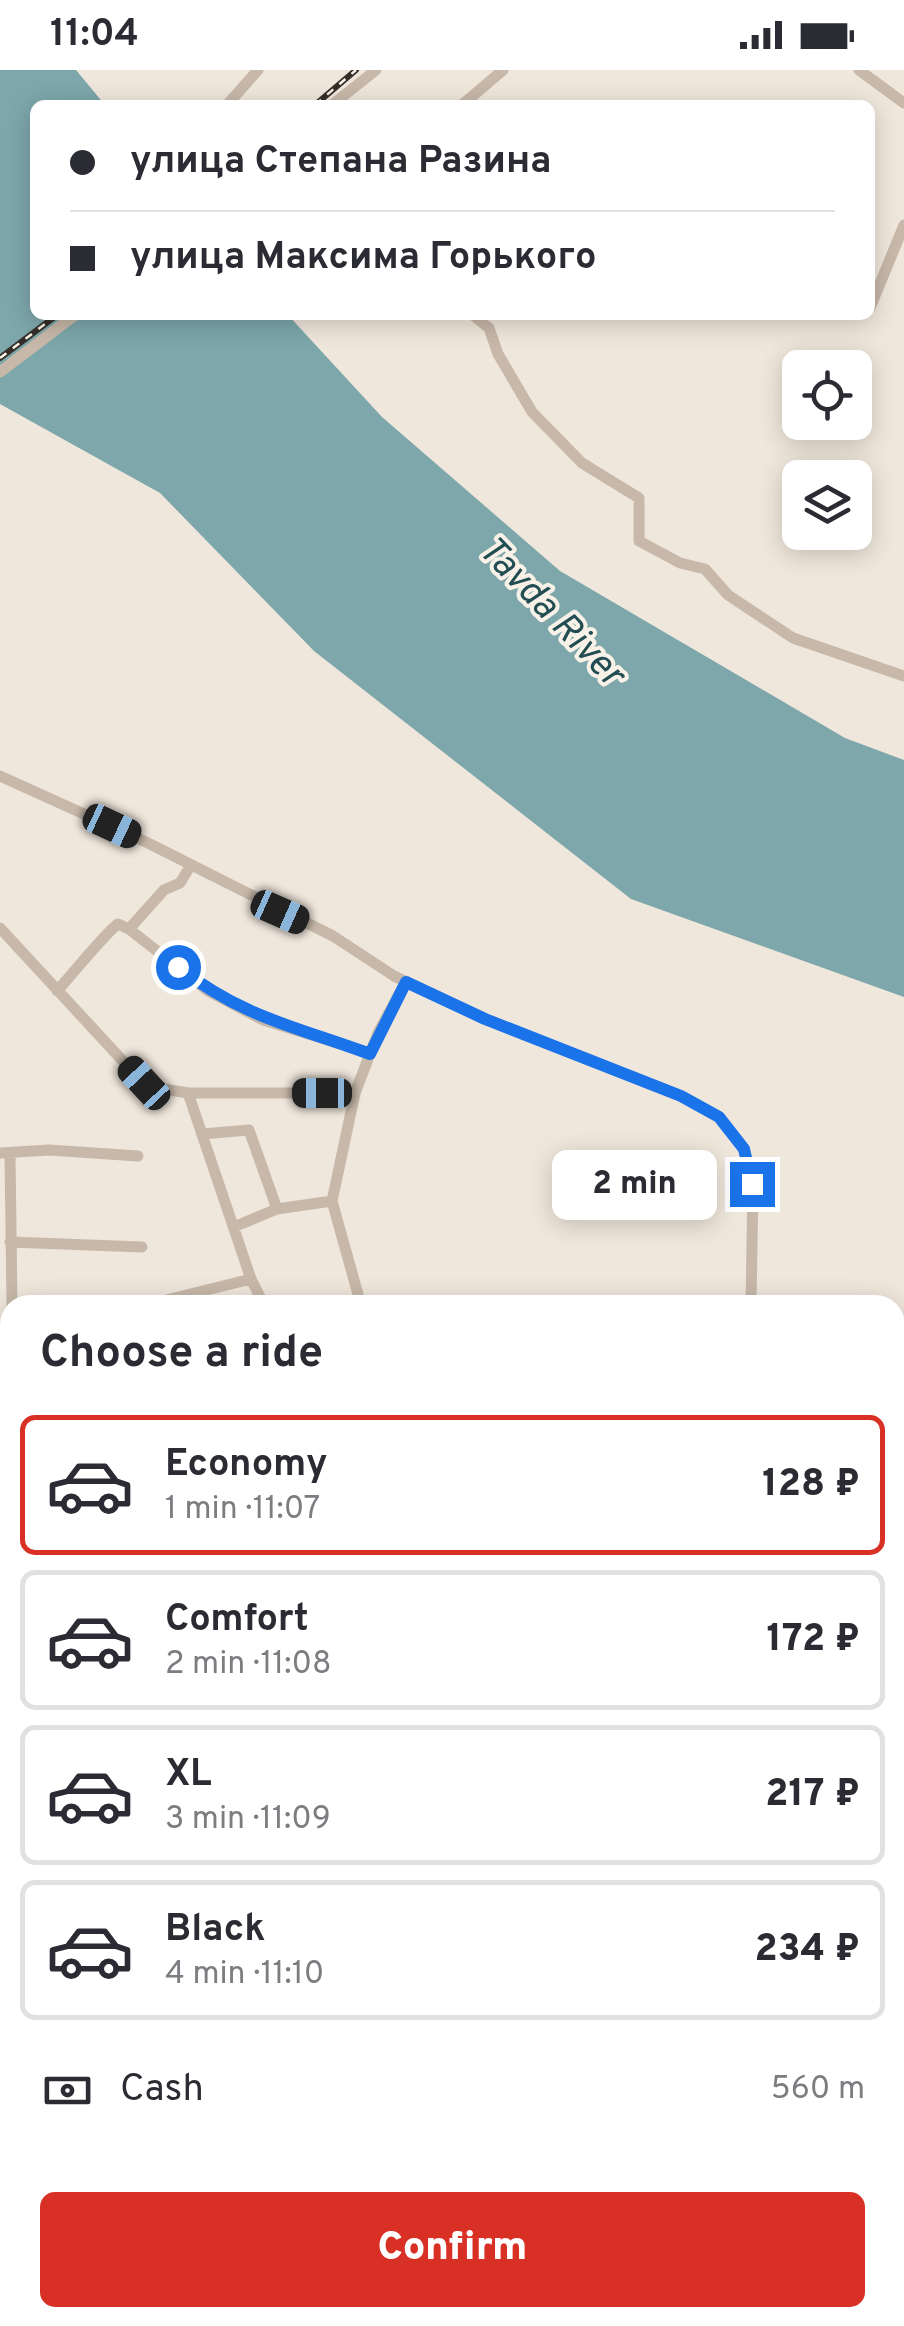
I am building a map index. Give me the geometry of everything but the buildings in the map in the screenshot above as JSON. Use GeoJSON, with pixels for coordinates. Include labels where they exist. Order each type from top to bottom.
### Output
{"type":"FeatureCollection","features":[{"type":"Feature","properties":{"kind":"street"},"geometry":{"type":"LineString","coordinates":[[231,100],[258,70]]}},
{"type":"Feature","properties":{"kind":"street"},"geometry":{"type":"LineString","coordinates":[[338,100],[376,70]]}},
{"type":"Feature","properties":{"kind":"street"},"geometry":{"type":"LineString","coordinates":[[468,100],[503,70]]}},
{"type":"Feature","properties":{"kind":"street"},"geometry":{"type":"LineString","coordinates":[[859,70],[904,103]]}},
{"type":"Feature","properties":{"kind":"street"},"geometry":{"type":"LineString","coordinates":[[875,296],[904,224]]}},
{"type":"Feature","properties":{"kind":"street"},"geometry":{"type":"LineString","coordinates":[[0,372],[69,320]]}},
{"type":"Feature","properties":{"kind":"street"},"geometry":{"type":"LineString","coordinates":[[479,320],[489,328],[498,354],[532,412],[590,470],[639,498],[640,541],[680,563],[705,568],[728,594],[793,638],[904,676]]}},
{"type":"Feature","properties":{"kind":"street"},"geometry":{"type":"LineString","coordinates":[[0,776],[333,936],[406,982],[485,1019],[681,1096],[719,1117],[744,1149],[752,1184],[751,1295]]}},
{"type":"Feature","properties":{"kind":"street"},"geometry":{"type":"LineString","coordinates":[[129,929],[164,890],[180,883],[191,866]]}},
{"type":"Feature","properties":{"kind":"street"},"geometry":{"type":"LineString","coordinates":[[57,991],[118,924],[208,990],[263,1020],[370,1054]]}},
{"type":"Feature","properties":{"kind":"street"},"geometry":{"type":"LineString","coordinates":[[0,929],[146,1086],[188,1093],[355,1093]]}},
{"type":"Feature","properties":{"kind":"street"},"geometry":{"type":"LineString","coordinates":[[358,1295],[332,1201],[355,1093],[406,982]]}},
{"type":"Feature","properties":{"kind":"street"},"geometry":{"type":"LineString","coordinates":[[188,1093],[259,1295]]}},
{"type":"Feature","properties":{"kind":"street"},"geometry":{"type":"LineString","coordinates":[[202,1134],[249,1130],[277,1209]]}},
{"type":"Feature","properties":{"kind":"street"},"geometry":{"type":"LineString","coordinates":[[12,1295],[5,1153],[49,1150],[138,1156]]}},
{"type":"Feature","properties":{"kind":"street"},"geometry":{"type":"LineString","coordinates":[[236,1226],[277,1209],[332,1201]]}},
{"type":"Feature","properties":{"kind":"street"},"geometry":{"type":"LineString","coordinates":[[10,1242],[142,1247]]}},
{"type":"Feature","properties":{"kind":"street"},"geometry":{"type":"LineString","coordinates":[[186,1295],[251,1279]]}},
{"type":"Feature","properties":{"kind":"water","name":"Tavda River"},"geometry":{"type":"Polygon","coordinates":[[[0,70],[76,70],[101,100],[30,100],[30,320],[293,320],[382,417],[560,571],[845,738],[904,760],[904,997],[631,899],[314,651],[160,493],[0,404],[0,70]]]}},
{"type":"Feature","properties":{"kind":"railway"},"geometry":{"type":"LineString","coordinates":[[321,100],[356,70]]}},
{"type":"Feature","properties":{"kind":"railway"},"geometry":{"type":"LineString","coordinates":[[0,358],[50,320]]}},
{"type":"Feature","properties":{"kind":"route"},"geometry":{"type":"LineString","coordinates":[[178,967],[208,990],[263,1020],[370,1054],[406,982],[485,1019],[681,1096],[719,1117],[744,1149],[752,1184]]}}]}
